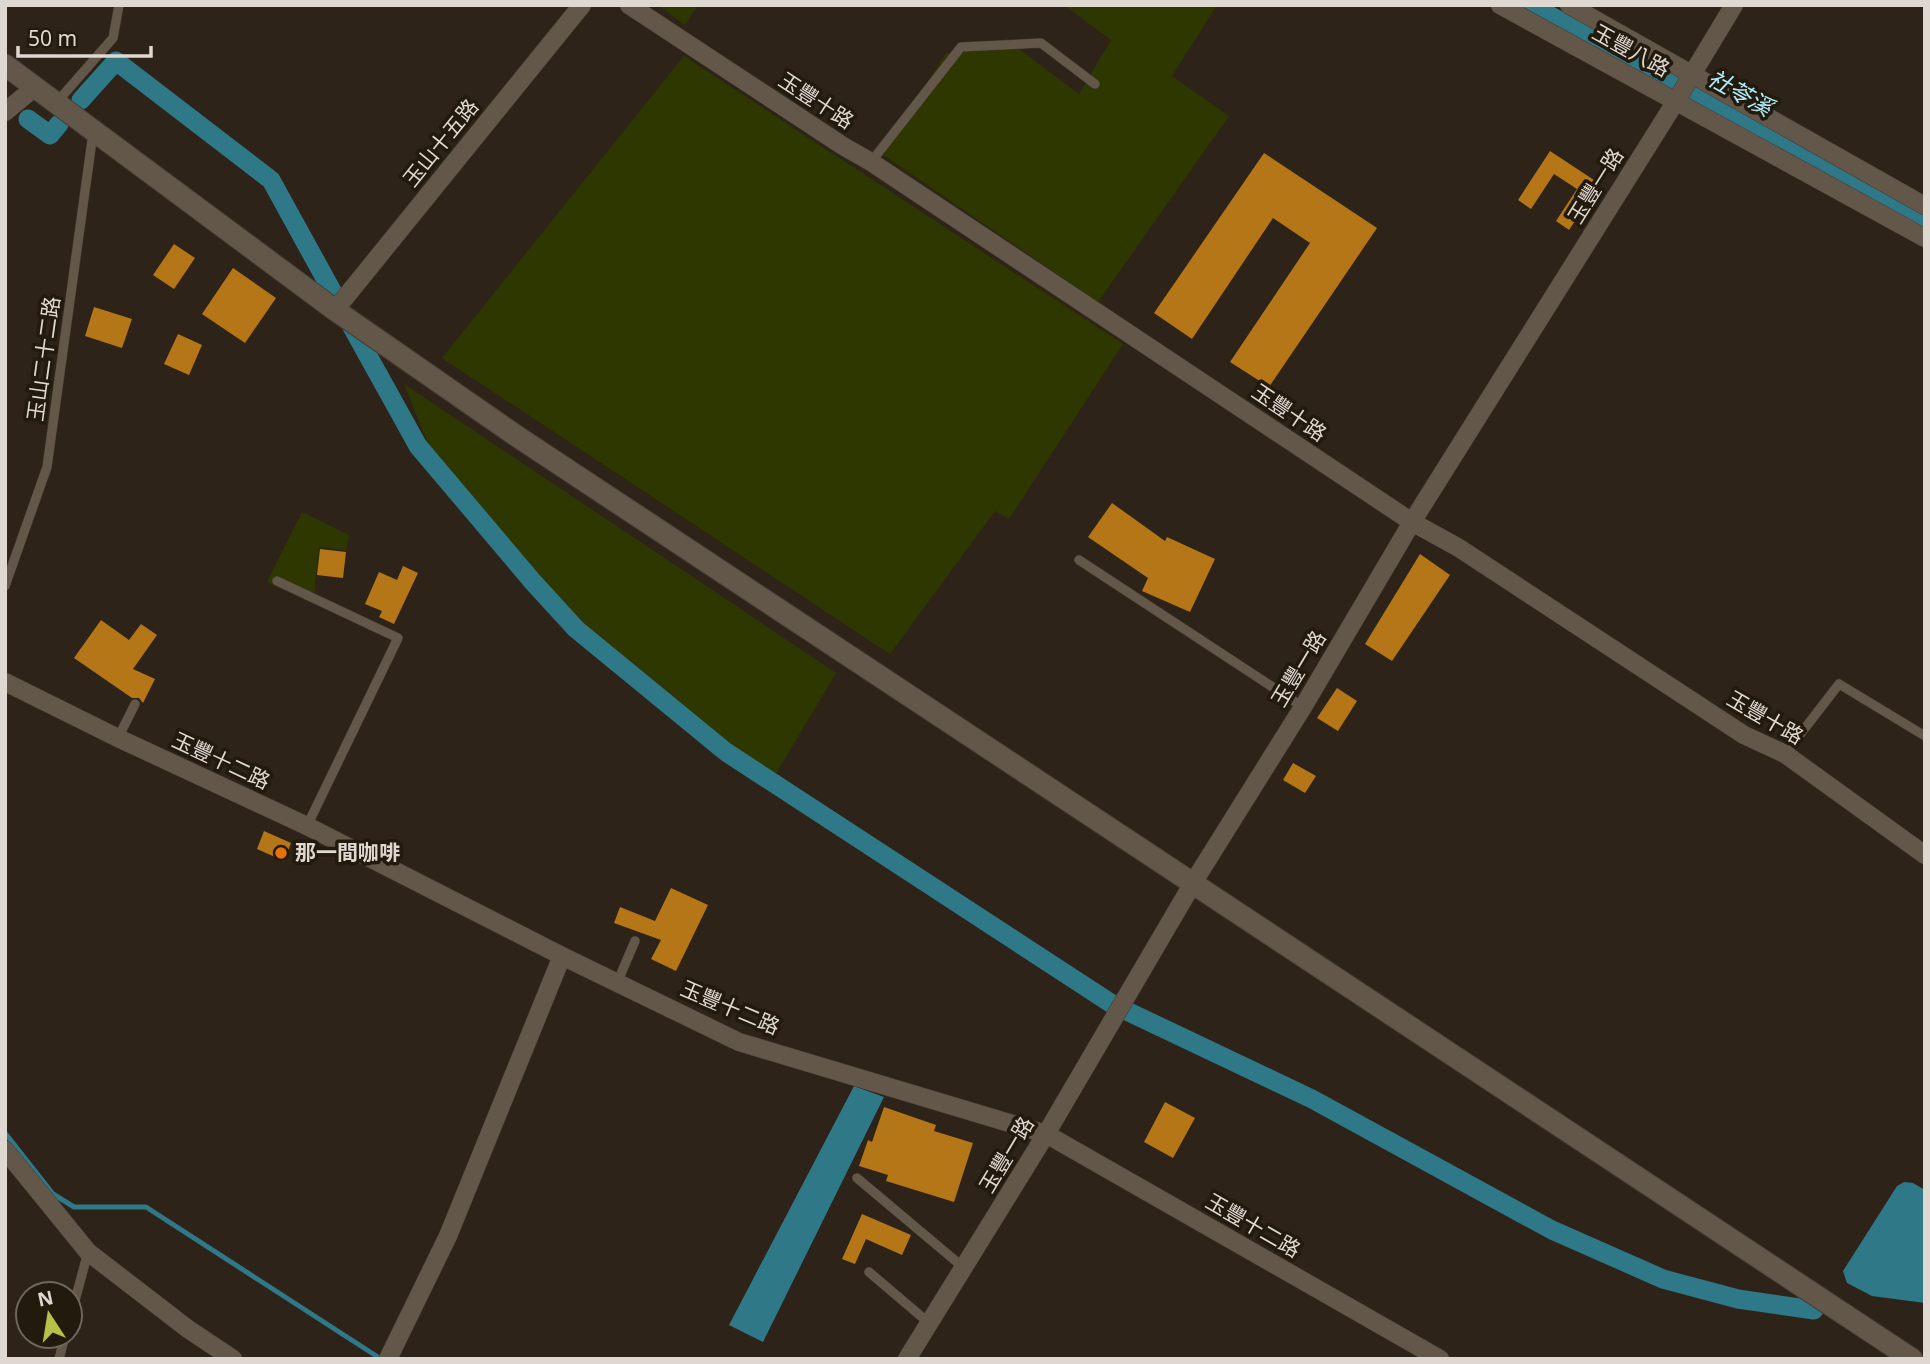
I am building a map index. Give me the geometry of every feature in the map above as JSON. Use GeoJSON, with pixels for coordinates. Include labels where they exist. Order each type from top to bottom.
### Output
{"type":"FeatureCollection","features":[{"type":"Feature","properties":{"kind":"main road"},"geometry":{"type":"LineString","coordinates":[[5,65],[335,310],[527,443],[1912,1359]]}},
{"type":"Feature","properties":{"kind":"street","name":"玉山十五路"},"geometry":{"type":"LineString","coordinates":[[335,310],[582,5]]}},
{"type":"Feature","properties":{"kind":"street","name":"玉豐十路"},"geometry":{"type":"LineString","coordinates":[[629,5],[871,162],[1412,522],[1459,548],[1744,735],[1786,754],[1925,855]]}},
{"type":"Feature","properties":{"kind":"street","name":"玉豐八路"},"geometry":{"type":"LineString","coordinates":[[1500,5],[1684,87],[1925,238]]}},
{"type":"Feature","properties":{"kind":"street"},"geometry":{"type":"LineString","coordinates":[[1569,5],[1684,87],[1925,206]]}},
{"type":"Feature","properties":{"kind":"street","name":"玉豐一路"},"geometry":{"type":"LineString","coordinates":[[907,1359],[1046,1134],[1193,883],[1303,707],[1412,522],[1734,5]]}},
{"type":"Feature","properties":{"kind":"street"},"geometry":{"type":"LineString","coordinates":[[5,112],[34,88]]}},
{"type":"Feature","properties":{"kind":"street","name":"玉豐十二路"},"geometry":{"type":"LineString","coordinates":[[5,682],[118,738],[307,825],[562,957],[739,1042],[1046,1134],[1440,1359]]}},
{"type":"Feature","properties":{"kind":"street"},"geometry":{"type":"LineString","coordinates":[[388,1359],[448,1236],[562,957]]}},
{"type":"Feature","properties":{"kind":"street"},"geometry":{"type":"LineString","coordinates":[[5,1150],[88,1252],[188,1329],[233,1359]]}},
{"type":"Feature","properties":{"kind":"lane"},"geometry":{"type":"LineString","coordinates":[[57,102],[113,38],[118,5]]}},
{"type":"Feature","properties":{"kind":"lane"},"geometry":{"type":"LineString","coordinates":[[871,162],[961,47],[1041,43],[1096,84]]}},
{"type":"Feature","properties":{"kind":"lane","name":"玉山二十二路"},"geometry":{"type":"LineString","coordinates":[[5,586],[47,467],[93,131]]}},
{"type":"Feature","properties":{"kind":"lane"},"geometry":{"type":"LineString","coordinates":[[1079,560],[1303,707]]}},
{"type":"Feature","properties":{"kind":"lane"},"geometry":{"type":"LineString","coordinates":[[277,581],[398,638],[307,825]]}},
{"type":"Feature","properties":{"kind":"lane"},"geometry":{"type":"LineString","coordinates":[[1786,754],[1839,684],[1925,736]]}},
{"type":"Feature","properties":{"kind":"lane"},"geometry":{"type":"LineString","coordinates":[[118,738],[135,704]]}},
{"type":"Feature","properties":{"kind":"lane"},"geometry":{"type":"LineString","coordinates":[[617,983],[635,941]]}},
{"type":"Feature","properties":{"kind":"lane"},"geometry":{"type":"LineString","coordinates":[[857,1178],[964,1268]]}},
{"type":"Feature","properties":{"kind":"lane"},"geometry":{"type":"LineString","coordinates":[[80,1280],[88,1252]]}},
{"type":"Feature","properties":{"kind":"lane"},"geometry":{"type":"LineString","coordinates":[[869,1272],[929,1323]]}},
{"type":"Feature","properties":{"kind":"green space"},"geometry":{"type":"Polygon","coordinates":[[[658,5],[698,5],[685,25],[658,5]]]}},
{"type":"Feature","properties":{"kind":"green space"},"geometry":{"type":"Polygon","coordinates":[[[1064,5],[1217,5],[1172,76],[1229,116],[1098,302],[882,154],[946,53],[1019,49],[1079,94],[1111,40],[1064,5]]]}},
{"type":"Feature","properties":{"kind":"green space"},"geometry":{"type":"Polygon","coordinates":[[[684,56],[1123,344],[1009,519],[995,511],[890,654],[442,358],[684,56]]]}},
{"type":"Feature","properties":{"kind":"green space"},"geometry":{"type":"Polygon","coordinates":[[[404,384],[836,673],[774,777],[724,742],[568,614],[427,441],[404,384]]]}},
{"type":"Feature","properties":{"kind":"green space"},"geometry":{"type":"Polygon","coordinates":[[[302,512],[349,535],[346,550],[319,547],[313,604],[267,582],[302,512]]]}},
{"type":"Feature","properties":{"kind":"water"},"geometry":{"type":"Polygon","coordinates":[[[854,1086],[884,1097],[763,1342],[729,1325],[854,1086]]]}},
{"type":"Feature","properties":{"kind":"water"},"geometry":{"type":"Polygon","coordinates":[[[1904,1182],[1913,1183],[1925,1190],[1925,1303],[1872,1296],[1847,1283],[1843,1271],[1897,1186],[1904,1182]]]}},
{"type":"Feature","properties":{"kind":"building"},"geometry":{"type":"Polygon","coordinates":[[[1550,151],[1600,184],[1569,230],[1556,221],[1577,189],[1554,174],[1531,209],[1518,200],[1550,151]]]}},
{"type":"Feature","properties":{"kind":"building"},"geometry":{"type":"Polygon","coordinates":[[[1264,153],[1377,228],[1269,387],[1230,362],[1310,243],[1273,218],[1192,339],[1154,313],[1264,153]]]}},
{"type":"Feature","properties":{"kind":"building"},"geometry":{"type":"Polygon","coordinates":[[[174,244],[195,258],[174,289],[153,275],[174,244]]]}},
{"type":"Feature","properties":{"kind":"building"},"geometry":{"type":"Polygon","coordinates":[[[233,268],[276,298],[245,343],[202,314],[233,268]]]}},
{"type":"Feature","properties":{"kind":"building"},"geometry":{"type":"Polygon","coordinates":[[[94,307],[132,319],[122,348],[85,336],[94,307]]]}},
{"type":"Feature","properties":{"kind":"building"},"geometry":{"type":"Polygon","coordinates":[[[178,334],[202,345],[189,375],[164,364],[178,334]]]}},
{"type":"Feature","properties":{"kind":"building"},"geometry":{"type":"Polygon","coordinates":[[[1112,503],[1165,541],[1167,537],[1215,559],[1190,612],[1142,591],[1148,578],[1088,537],[1112,503]]]}},
{"type":"Feature","properties":{"kind":"building"},"geometry":{"type":"Polygon","coordinates":[[[320,549],[346,552],[343,578],[317,575],[320,549]]]}},
{"type":"Feature","properties":{"kind":"building"},"geometry":{"type":"Polygon","coordinates":[[[1420,554],[1450,575],[1392,661],[1365,644],[1420,554]]]}},
{"type":"Feature","properties":{"kind":"building"},"geometry":{"type":"Polygon","coordinates":[[[403,566],[418,573],[394,624],[379,617],[382,611],[365,604],[379,572],[397,580],[403,566]]]}},
{"type":"Feature","properties":{"kind":"building"},"geometry":{"type":"Polygon","coordinates":[[[101,620],[129,640],[141,624],[157,635],[133,669],[155,679],[143,703],[74,658],[101,620]]]}},
{"type":"Feature","properties":{"kind":"building"},"geometry":{"type":"Polygon","coordinates":[[[1337,688],[1357,701],[1338,731],[1317,718],[1337,688]]]}},
{"type":"Feature","properties":{"kind":"building"},"geometry":{"type":"Polygon","coordinates":[[[1293,763],[1316,776],[1305,793],[1283,780],[1293,763]]]}},
{"type":"Feature","properties":{"kind":"building"},"geometry":{"type":"Polygon","coordinates":[[[264,831],[291,843],[284,861],[257,849],[264,831]]]}},
{"type":"Feature","properties":{"kind":"building"},"geometry":{"type":"Polygon","coordinates":[[[671,888],[708,905],[676,971],[651,959],[661,940],[614,923],[620,907],[655,921],[671,888]]]}},
{"type":"Feature","properties":{"kind":"building"},"geometry":{"type":"Polygon","coordinates":[[[1165,1102],[1195,1118],[1173,1158],[1144,1142],[1165,1102]]]}},
{"type":"Feature","properties":{"kind":"building"},"geometry":{"type":"Polygon","coordinates":[[[884,1107],[936,1125],[934,1131],[973,1143],[954,1202],[886,1181],[888,1175],[859,1166],[868,1140],[872,1142],[884,1107]]]}},
{"type":"Feature","properties":{"kind":"building"},"geometry":{"type":"Polygon","coordinates":[[[862,1214],[911,1235],[902,1255],[866,1239],[855,1264],[842,1259],[862,1214]]]}},
{"type":"Feature","properties":{"kind":"waterway","name":"社苓溪"},"geometry":{"type":"LineString","coordinates":[[1531,5],[1925,224]]}},
{"type":"Feature","properties":{"kind":"waterway"},"geometry":{"type":"LineString","coordinates":[[81,100],[116,61],[271,180],[337,300]]}},
{"type":"Feature","properties":{"kind":"waterway"},"geometry":{"type":"LineString","coordinates":[[28,119],[50,135],[59,124]]}},
{"type":"Feature","properties":{"kind":"waterway"},"geometry":{"type":"LineString","coordinates":[[352,327],[418,446],[533,582],[576,629],[726,752],[1112,1004],[1312,1099],[1552,1230],[1663,1279],[1738,1299],[1814,1310]]}},
{"type":"Feature","properties":{"kind":"waterway"},"geometry":{"type":"LineString","coordinates":[[5,1133],[53,1194],[74,1207],[146,1207],[381,1359]]}},
{"type":"Feature","properties":{"kind":"place","name":"那一間咖啡"},"geometry":{"type":"Point","coordinates":[281,853]}}]}
